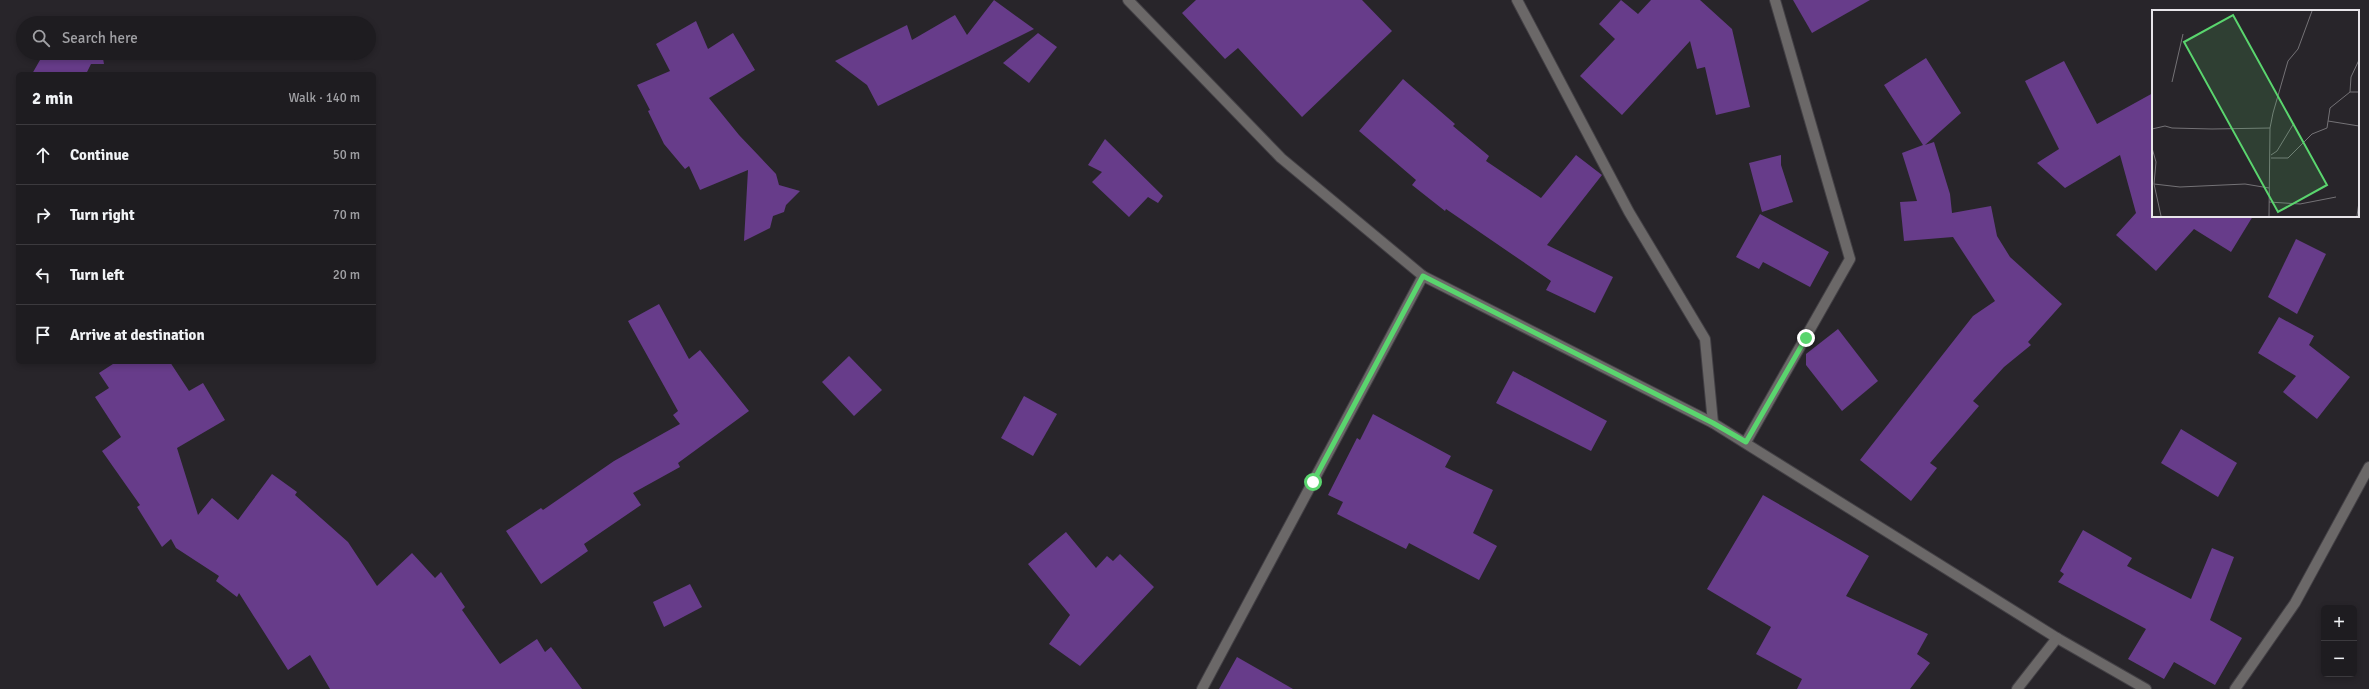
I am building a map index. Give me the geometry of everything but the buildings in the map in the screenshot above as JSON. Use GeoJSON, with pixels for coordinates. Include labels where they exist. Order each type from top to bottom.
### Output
{"type":"FeatureCollection","features":[{"type":"Feature","properties":{"kind":"street"},"geometry":{"type":"LineString","coordinates":[[1128,0],[1281,158],[1423,276],[1713,423],[1746,442],[2057,638],[2146,689]]}},
{"type":"Feature","properties":{"kind":"street"},"geometry":{"type":"LineString","coordinates":[[1517,0],[1629,212],[1705,339],[1713,423]]}},
{"type":"Feature","properties":{"kind":"street"},"geometry":{"type":"LineString","coordinates":[[1746,442],[1850,259],[1775,0]]}},
{"type":"Feature","properties":{"kind":"street"},"geometry":{"type":"LineString","coordinates":[[1202,689],[1423,276]]}},
{"type":"Feature","properties":{"kind":"street"},"geometry":{"type":"LineString","coordinates":[[2235,689],[2295,602],[2369,467]]}},
{"type":"Feature","properties":{"kind":"street"},"geometry":{"type":"LineString","coordinates":[[2018,689],[2057,638]]}},
{"type":"Feature","properties":{"kind":"route"},"geometry":{"type":"LineString","coordinates":[[1313,482],[1423,276],[1713,423],[1746,442],[1806,338]]}}]}
